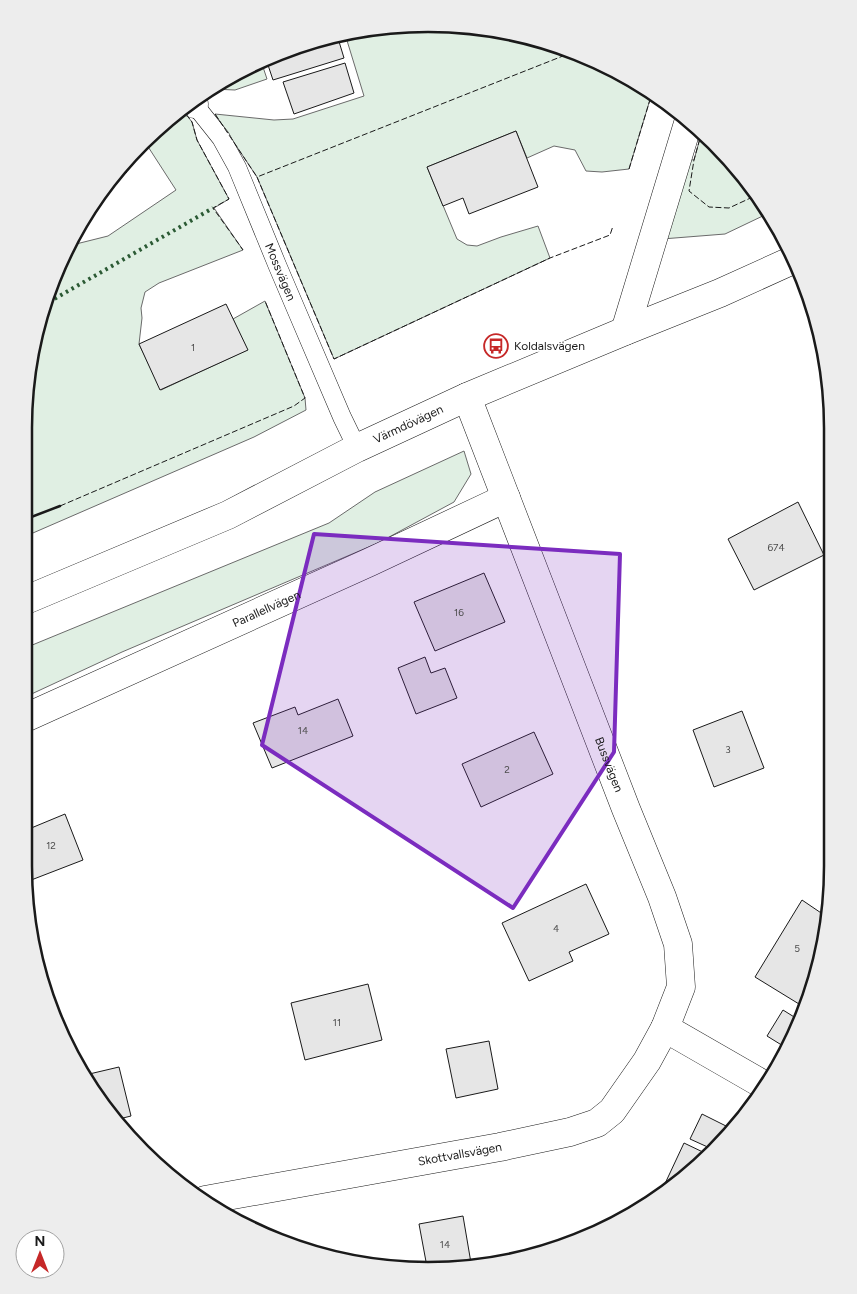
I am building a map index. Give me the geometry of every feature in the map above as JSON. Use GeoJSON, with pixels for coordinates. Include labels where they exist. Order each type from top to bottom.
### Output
{"type":"FeatureCollection","features":[{"type":"Feature","properties":{"kind":"street"},"geometry":{"type":"LineString","coordinates":[[625,331],[687,128]]}},
{"type":"Feature","properties":{"kind":"street","name":"Värmdövägen"},"geometry":{"type":"LineString","coordinates":[[32,597],[228,515],[357,448],[467,397],[720,293],[788,262]]}},
{"type":"Feature","properties":{"kind":"street","name":"Bussvägen"},"geometry":{"type":"LineString","coordinates":[[467,397],[626,809],[662,897],[678,944],[681,987],[665,1028]]}},
{"type":"Feature","properties":{"kind":"street","name":"Parallellvägen"},"geometry":{"type":"LineString","coordinates":[[32,715],[506,498]]}},
{"type":"Feature","properties":{"kind":"street"},"geometry":{"type":"LineString","coordinates":[[665,1028],[760,1083]]}},
{"type":"Feature","properties":{"kind":"street","name":"Skottvallsvägen"},"geometry":{"type":"LineString","coordinates":[[214,1198],[500,1147],[570,1132],[598,1123],[612,1111],[647,1061],[665,1028]]}},
{"type":"Feature","properties":{"kind":"lane","name":"Mossvägen"},"geometry":{"type":"LineString","coordinates":[[196,107],[220,138],[237,167],[327,382],[357,448]]}},
{"type":"Feature","properties":{"kind":"highlighted area"},"geometry":{"type":"Polygon","coordinates":[[[314,534],[620,554],[614,752],[513,908],[262,745],[314,534]]]}},
{"type":"Feature","properties":{"kind":"green space"},"geometry":{"type":"Polygon","coordinates":[[[428,32],[480,36],[531,46],[604,73],[650,100],[629,169],[602,172],[586,171],[575,150],[554,146],[527,158],[516,131],[427,167],[457,239],[467,245],[477,246],[538,226],[550,258],[334,359],[257,177],[215,114],[274,120],[293,119],[364,96],[347,41],[403,33],[428,32]]]}},
{"type":"Feature","properties":{"kind":"green space"},"geometry":{"type":"Polygon","coordinates":[[[264,69],[267,79],[235,90],[225,90],[264,69]]]}},
{"type":"Feature","properties":{"kind":"green space"},"geometry":{"type":"Polygon","coordinates":[[[186,115],[192,122],[197,140],[229,199],[214,208],[243,250],[159,283],[145,292],[141,308],[142,318],[139,344],[161,390],[247,350],[233,319],[265,301],[305,398],[306,410],[254,437],[32,533],[32,428],[36,377],[46,326],[73,253],[78,243],[108,236],[176,190],[149,148],[186,115]]]}},
{"type":"Feature","properties":{"kind":"green space"},"geometry":{"type":"Polygon","coordinates":[[[700,140],[743,187],[763,216],[725,234],[662,239],[686,159],[694,160],[700,140]]]}},
{"type":"Feature","properties":{"kind":"green space"},"geometry":{"type":"Polygon","coordinates":[[[464,451],[471,474],[454,502],[378,543],[122,652],[32,694],[32,645],[329,523],[375,492],[464,451]]]}},
{"type":"Feature","properties":{"kind":"building"},"geometry":{"type":"Polygon","coordinates":[[[339,43],[344,58],[273,80],[269,67],[301,54],[339,43]]]}},
{"type":"Feature","properties":{"kind":"building"},"geometry":{"type":"Polygon","coordinates":[[[345,63],[354,93],[294,114],[283,82],[345,63]]]}},
{"type":"Feature","properties":{"kind":"building"},"geometry":{"type":"Polygon","coordinates":[[[516,131],[538,187],[469,214],[463,198],[443,206],[427,167],[516,131]]]}},
{"type":"Feature","properties":{"kind":"building"},"geometry":{"type":"Polygon","coordinates":[[[226,304],[248,350],[160,390],[139,344],[226,304]]]}},
{"type":"Feature","properties":{"kind":"building"},"geometry":{"type":"Polygon","coordinates":[[[798,502],[824,555],[754,590],[728,539],[798,502]]]}},
{"type":"Feature","properties":{"kind":"building"},"geometry":{"type":"Polygon","coordinates":[[[484,573],[505,622],[435,651],[414,602],[484,573]]]}},
{"type":"Feature","properties":{"kind":"building"},"geometry":{"type":"Polygon","coordinates":[[[425,657],[431,673],[445,668],[457,698],[416,714],[398,668],[425,657]]]}},
{"type":"Feature","properties":{"kind":"building"},"geometry":{"type":"Polygon","coordinates":[[[338,699],[353,736],[272,768],[253,723],[295,707],[298,715],[338,699]]]}},
{"type":"Feature","properties":{"kind":"building"},"geometry":{"type":"Polygon","coordinates":[[[742,711],[764,768],[714,787],[693,730],[742,711]]]}},
{"type":"Feature","properties":{"kind":"building"},"geometry":{"type":"Polygon","coordinates":[[[534,732],[553,774],[481,807],[462,764],[534,732]]]}},
{"type":"Feature","properties":{"kind":"building"},"geometry":{"type":"Polygon","coordinates":[[[65,814],[83,860],[33,879],[32,828],[65,814]]]}},
{"type":"Feature","properties":{"kind":"building"},"geometry":{"type":"Polygon","coordinates":[[[586,884],[609,934],[569,952],[573,961],[529,981],[502,923],[586,884]]]}},
{"type":"Feature","properties":{"kind":"building"},"geometry":{"type":"Polygon","coordinates":[[[802,900],[821,913],[811,968],[799,1004],[755,977],[802,900]]]}},
{"type":"Feature","properties":{"kind":"building"},"geometry":{"type":"Polygon","coordinates":[[[368,984],[382,1040],[305,1060],[291,1003],[368,984]]]}},
{"type":"Feature","properties":{"kind":"building"},"geometry":{"type":"Polygon","coordinates":[[[783,1010],[794,1017],[782,1045],[767,1036],[783,1010]]]}},
{"type":"Feature","properties":{"kind":"building"},"geometry":{"type":"Polygon","coordinates":[[[489,1041],[498,1089],[456,1098],[446,1049],[489,1041]]]}},
{"type":"Feature","properties":{"kind":"building"},"geometry":{"type":"Polygon","coordinates":[[[119,1067],[131,1116],[123,1118],[92,1073],[119,1067]]]}},
{"type":"Feature","properties":{"kind":"building"},"geometry":{"type":"Polygon","coordinates":[[[702,1114],[727,1126],[708,1147],[690,1139],[702,1114]]]}},
{"type":"Feature","properties":{"kind":"building"},"geometry":{"type":"Polygon","coordinates":[[[684,1143],[702,1152],[670,1180],[665,1184],[684,1143]]]}},
{"type":"Feature","properties":{"kind":"building"},"geometry":{"type":"Polygon","coordinates":[[[463,1216],[470,1259],[426,1262],[419,1224],[463,1216]]]}},
{"type":"Feature","properties":{"kind":"hedge"},"geometry":{"type":"LineString","coordinates":[[55,299],[213,208]]}},
{"type":"Feature","properties":{"kind":"fence"},"geometry":{"type":"LineString","coordinates":[[562,56],[257,177],[334,359],[550,258],[610,235],[613,226]]}},
{"type":"Feature","properties":{"kind":"fence"},"geometry":{"type":"LineString","coordinates":[[629,169],[650,100]]}},
{"type":"Feature","properties":{"kind":"fence"},"geometry":{"type":"LineString","coordinates":[[215,114],[257,177]]}},
{"type":"Feature","properties":{"kind":"fence"},"geometry":{"type":"LineString","coordinates":[[186,115],[192,122],[197,140],[229,199],[213,208],[243,250]]}},
{"type":"Feature","properties":{"kind":"fence"},"geometry":{"type":"LineString","coordinates":[[700,140],[689,191],[709,207],[729,208],[751,198]]}},
{"type":"Feature","properties":{"kind":"fence"},"geometry":{"type":"LineString","coordinates":[[60,506],[294,406],[305,398],[265,301]]}},
{"type":"Feature","properties":{"kind":"fence"},"geometry":{"type":"LineString","coordinates":[[32,512],[34,516]]}},
{"type":"Feature","properties":{"kind":"wall"},"geometry":{"type":"LineString","coordinates":[[32,517],[60,506]]}},
{"type":"Feature","properties":{"kind":"place","name":"Koldalsvägen"},"geometry":{"type":"Point","coordinates":[496,346]}}]}
